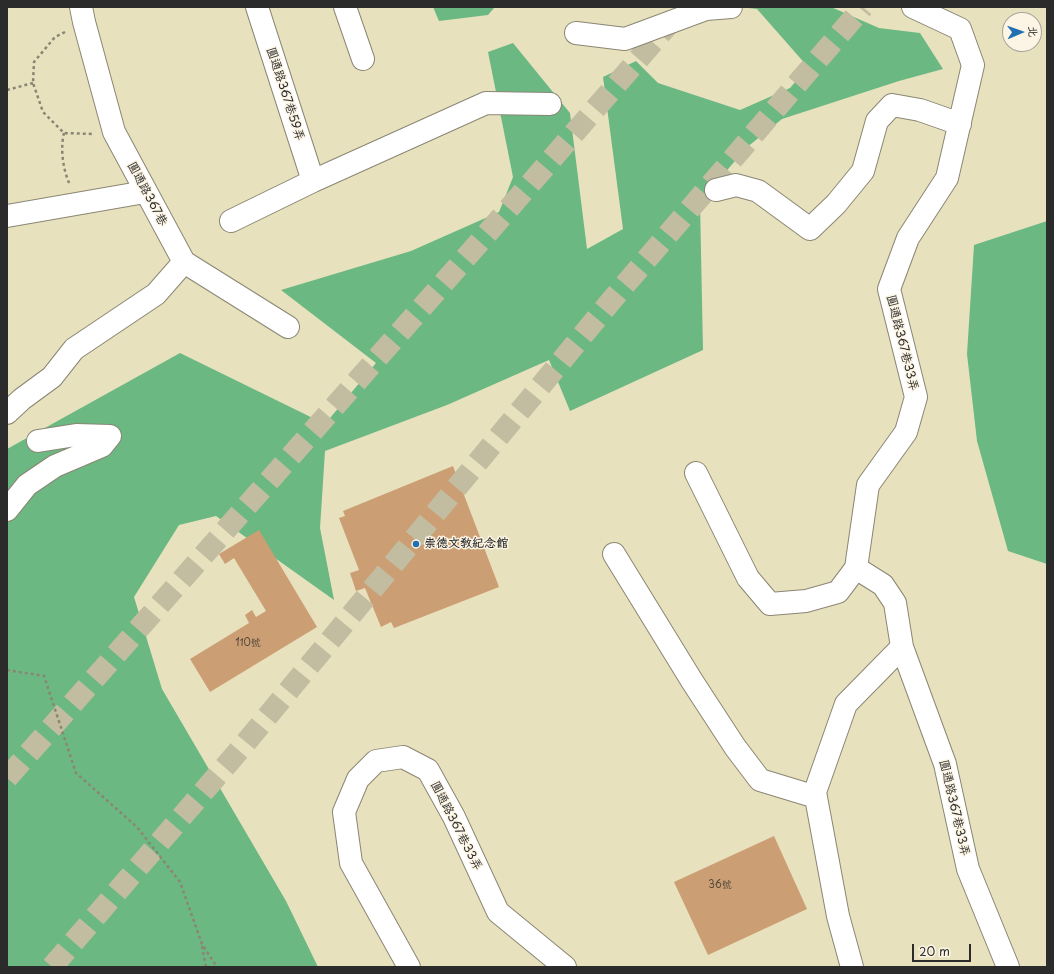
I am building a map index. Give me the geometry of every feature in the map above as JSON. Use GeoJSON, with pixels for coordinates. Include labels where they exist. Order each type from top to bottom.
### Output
{"type":"FeatureCollection","features":[{"type":"Feature","properties":{"kind":"street","name":"圓通路367巷59弄"},"geometry":{"type":"LineString","coordinates":[[257,7],[313,181]]}},
{"type":"Feature","properties":{"kind":"street"},"geometry":{"type":"LineString","coordinates":[[345,7],[362,59]]}},
{"type":"Feature","properties":{"kind":"street"},"geometry":{"type":"LineString","coordinates":[[576,33],[625,39],[706,9],[731,7]]}},
{"type":"Feature","properties":{"kind":"street","name":"圓通路367巷33弄"},"geometry":{"type":"LineString","coordinates":[[913,7],[960,29],[973,65],[947,178],[908,238],[889,289],[916,397],[906,432],[868,485],[856,568],[883,585],[895,603],[902,647],[945,764],[968,869],[1008,967]]}},
{"type":"Feature","properties":{"kind":"street","name":"圓通路367巷"},"geometry":{"type":"LineString","coordinates":[[82,15],[114,132],[184,262],[288,327]]}},
{"type":"Feature","properties":{"kind":"street"},"geometry":{"type":"LineString","coordinates":[[231,221],[313,181],[486,103],[550,104]]}},
{"type":"Feature","properties":{"kind":"street"},"geometry":{"type":"LineString","coordinates":[[716,190],[736,185],[758,191],[810,229],[836,204],[863,171],[877,121],[892,105],[920,110],[960,124]]}},
{"type":"Feature","properties":{"kind":"street"},"geometry":{"type":"LineString","coordinates":[[7,216],[145,192]]}},
{"type":"Feature","properties":{"kind":"street"},"geometry":{"type":"LineString","coordinates":[[7,413],[22,399],[52,376],[74,350],[156,294],[184,262]]}},
{"type":"Feature","properties":{"kind":"street"},"geometry":{"type":"LineString","coordinates":[[7,510],[27,485],[55,466],[102,446],[110,436],[76,435],[38,441]]}},
{"type":"Feature","properties":{"kind":"street"},"geometry":{"type":"LineString","coordinates":[[696,473],[748,578],[770,604],[806,601],[838,592],[856,568]]}},
{"type":"Feature","properties":{"kind":"street"},"geometry":{"type":"LineString","coordinates":[[614,554],[692,681],[735,747],[760,780],[816,797]]}},
{"type":"Feature","properties":{"kind":"street"},"geometry":{"type":"LineString","coordinates":[[852,967],[838,916],[815,792],[846,704],[902,647]]}},
{"type":"Feature","properties":{"kind":"street","name":"圓通路367巷33弄"},"geometry":{"type":"LineString","coordinates":[[409,967],[351,863],[344,812],[358,779],[376,760],[403,757],[428,770],[454,817],[498,912],[565,967]]}},
{"type":"Feature","properties":{"kind":"path"},"geometry":{"type":"LineString","coordinates":[[82,15],[55,37],[34,62],[33,83],[43,112],[64,133],[92,134],[114,132]]}},
{"type":"Feature","properties":{"kind":"path"},"geometry":{"type":"LineString","coordinates":[[7,90],[33,83]]}},
{"type":"Feature","properties":{"kind":"path"},"geometry":{"type":"LineString","coordinates":[[64,133],[62,141],[66,176],[79,204]]}},
{"type":"Feature","properties":{"kind":"path"},"geometry":{"type":"LineString","coordinates":[[7,670],[44,676],[76,773],[137,827],[180,882],[202,944],[206,967]]}},
{"type":"Feature","properties":{"kind":"path"},"geometry":{"type":"LineString","coordinates":[[202,944],[218,967]]}},
{"type":"Feature","properties":{"kind":"green space"},"geometry":{"type":"Polygon","coordinates":[[[433,7],[495,7],[488,15],[439,21],[433,7]]]}},
{"type":"Feature","properties":{"kind":"green space"},"geometry":{"type":"Polygon","coordinates":[[[739,7],[831,7],[879,28],[920,33],[943,69],[899,81],[782,119],[746,148],[700,202],[703,350],[570,411],[549,360],[447,405],[325,451],[320,528],[334,600],[216,516],[179,525],[134,597],[162,689],[286,901],[318,967],[7,967],[7,449],[180,353],[325,424],[376,363],[281,290],[411,251],[499,212],[513,177],[488,52],[513,43],[570,113],[587,249],[623,229],[603,77],[636,61],[658,83],[740,110],[790,88],[808,67],[757,9],[739,7]]]}},
{"type":"Feature","properties":{"kind":"green space"},"geometry":{"type":"Polygon","coordinates":[[[1047,221],[1047,564],[1008,551],[977,441],[967,354],[974,245],[1047,221]]]}},
{"type":"Feature","properties":{"kind":"building","name":"崇德文教紀念館"},"geometry":{"type":"Polygon","coordinates":[[[453,466],[499,587],[394,628],[391,622],[381,627],[365,588],[356,591],[350,573],[359,570],[339,518],[345,516],[343,511],[453,466]]]}},
{"type":"Feature","properties":{"kind":"building"},"geometry":{"type":"Polygon","coordinates":[[[259,530],[317,627],[210,692],[190,659],[249,623],[245,615],[252,610],[256,617],[266,611],[234,558],[225,564],[219,554],[259,530]]]}},
{"type":"Feature","properties":{"kind":"building"},"geometry":{"type":"Polygon","coordinates":[[[774,836],[807,909],[708,955],[674,882],[774,836]]]}},
{"type":"Feature","properties":{"kind":"tunnel"},"geometry":{"type":"LineString","coordinates":[[52,967],[242,747],[611,301],[863,7]]}},
{"type":"Feature","properties":{"kind":"tunnel"},"geometry":{"type":"LineString","coordinates":[[7,778],[491,229],[675,17]]}},
{"type":"Feature","properties":{"kind":"place","name":"崇德文教紀念館"},"geometry":{"type":"Point","coordinates":[416,544]}}]}
